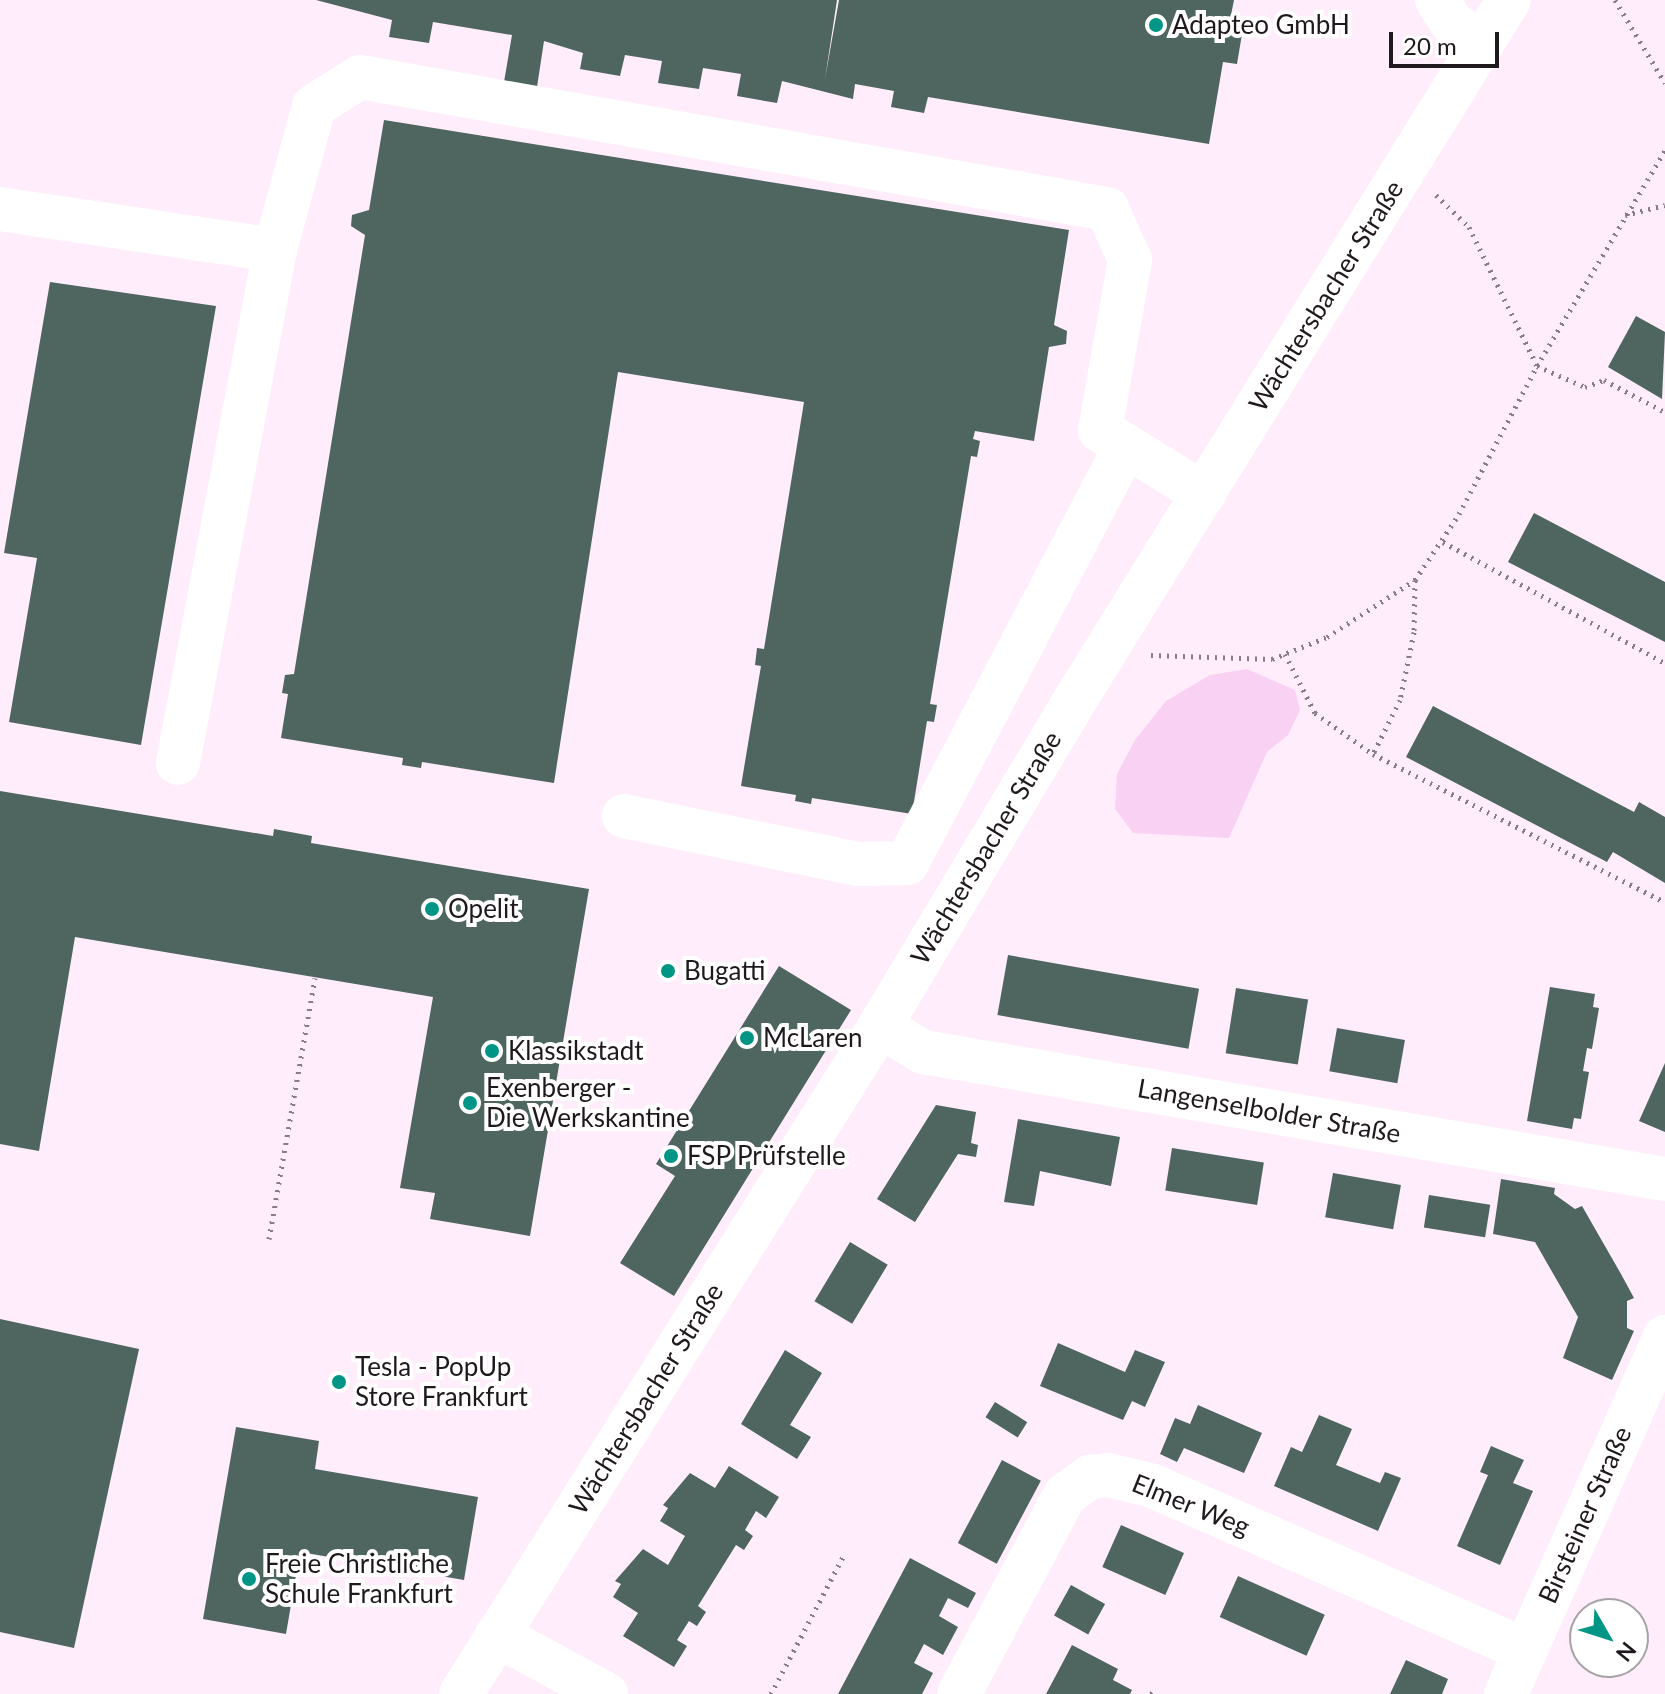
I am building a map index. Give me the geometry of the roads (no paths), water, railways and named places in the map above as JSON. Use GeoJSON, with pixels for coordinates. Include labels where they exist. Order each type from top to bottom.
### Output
{"type":"FeatureCollection","features":[{"type":"Feature","properties":{"kind":"street"},"geometry":{"type":"LineString","coordinates":[[1437,0],[1452,23],[1482,43]]}},
{"type":"Feature","properties":{"kind":"street","name":"Wächtersbacher Straße"},"geometry":{"type":"LineString","coordinates":[[461,1694],[880,1026],[1114,636],[1509,0]]}},
{"type":"Feature","properties":{"kind":"street"},"geometry":{"type":"LineString","coordinates":[[178,763],[275,250],[314,106],[360,77],[1107,209],[1130,260],[1100,430],[1204,494]]}},
{"type":"Feature","properties":{"kind":"street"},"geometry":{"type":"LineString","coordinates":[[0,209],[275,250]]}},
{"type":"Feature","properties":{"kind":"street"},"geometry":{"type":"LineString","coordinates":[[624,816],[857,864],[907,863],[1126,446]]}},
{"type":"Feature","properties":{"kind":"street","name":"Langenselbolder Straße"},"geometry":{"type":"LineString","coordinates":[[880,1026],[923,1052],[1665,1179]]}},
{"type":"Feature","properties":{"kind":"street","name":"Birsteiner Straße"},"geometry":{"type":"LineString","coordinates":[[1506,1694],[1665,1337]]}},
{"type":"Feature","properties":{"kind":"street","name":"Elmer Weg"},"geometry":{"type":"LineString","coordinates":[[959,1694],[1065,1495],[1090,1477],[1108,1475],[1153,1486],[1525,1650]]}},
{"type":"Feature","properties":{"kind":"street"},"geometry":{"type":"LineString","coordinates":[[497,1635],[606,1694]]}},
{"type":"Feature","properties":{"kind":"place","name":"Adapteo GmbH"},"geometry":{"type":"Point","coordinates":[1156,25]}},
{"type":"Feature","properties":{"kind":"place","name":"Opelit"},"geometry":{"type":"Point","coordinates":[432,909]}},
{"type":"Feature","properties":{"kind":"place","name":"Bugatti"},"geometry":{"type":"Point","coordinates":[668,971]}},
{"type":"Feature","properties":{"kind":"place","name":"McLaren"},"geometry":{"type":"Point","coordinates":[747,1038]}},
{"type":"Feature","properties":{"kind":"place","name":"Klassikstadt"},"geometry":{"type":"Point","coordinates":[492,1051]}},
{"type":"Feature","properties":{"kind":"place","name":"Exenberger - Die Werkskantine"},"geometry":{"type":"Point","coordinates":[470,1103]}},
{"type":"Feature","properties":{"kind":"place","name":"FSP Prüfstelle"},"geometry":{"type":"Point","coordinates":[671,1156]}},
{"type":"Feature","properties":{"kind":"place","name":"Tesla - PopUp Store Frankfurt"},"geometry":{"type":"Point","coordinates":[339,1382]}},
{"type":"Feature","properties":{"kind":"place","name":"Freie Christliche Schule Frankfurt"},"geometry":{"type":"Point","coordinates":[249,1579]}}]}
